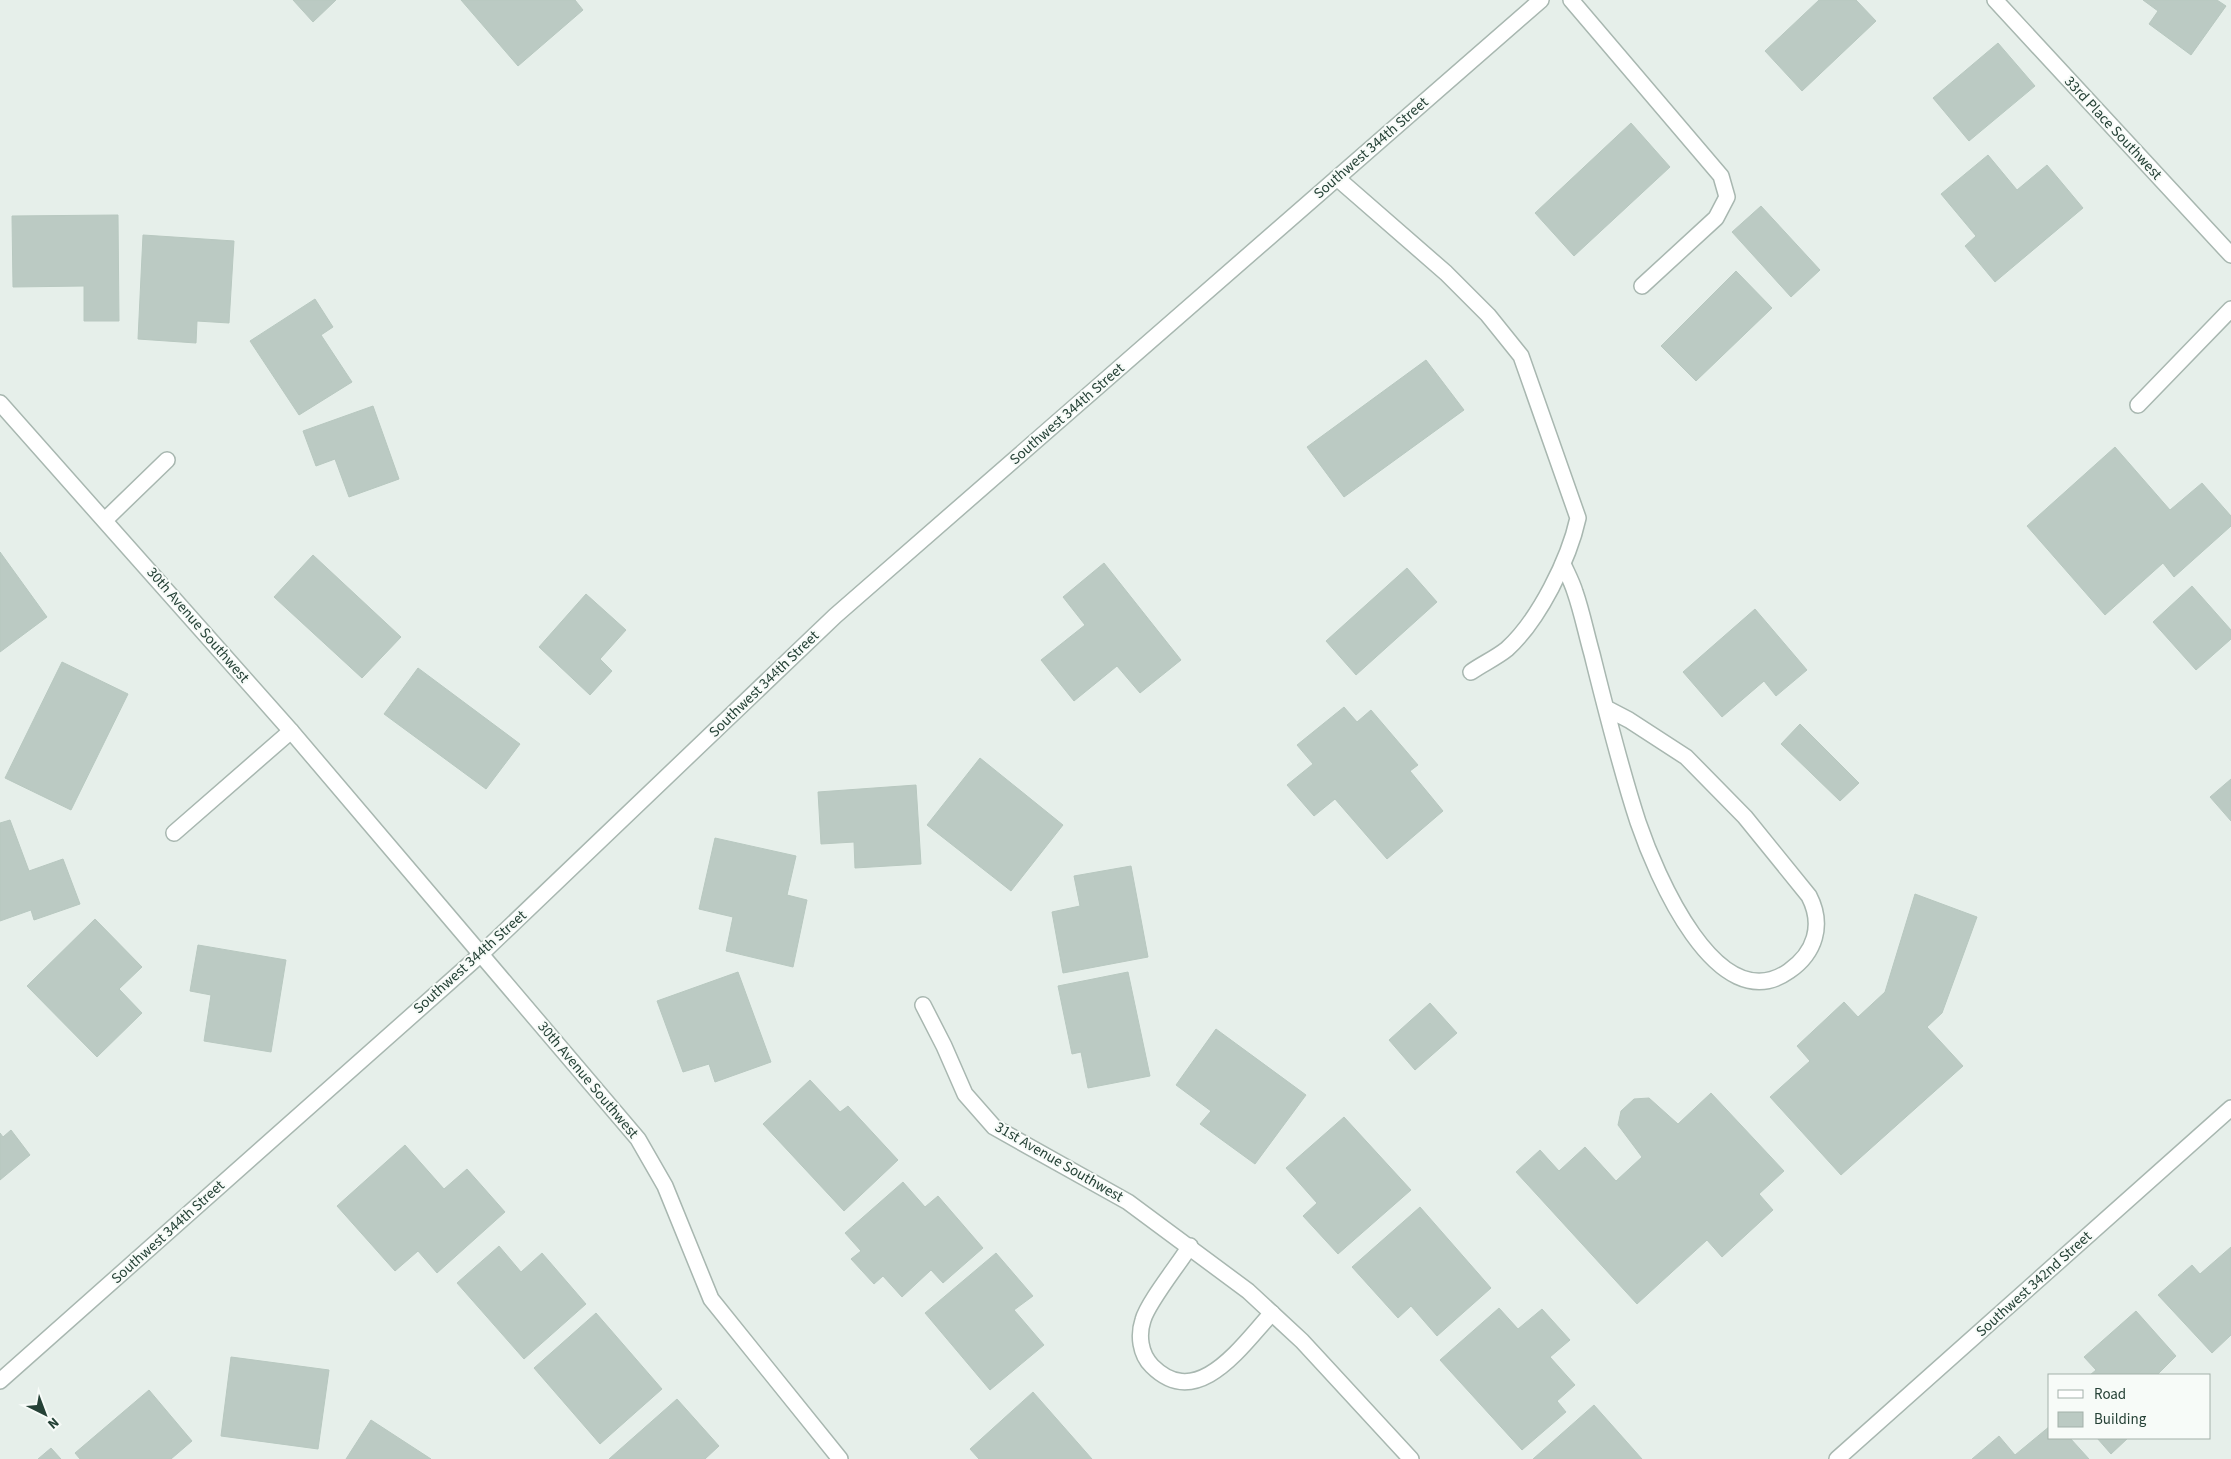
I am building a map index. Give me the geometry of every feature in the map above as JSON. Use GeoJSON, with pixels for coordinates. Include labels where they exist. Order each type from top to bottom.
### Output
{"type":"FeatureCollection","features":[{"type":"Feature","properties":{"kind":"street","name":"Southwest 344th Street"},"geometry":{"type":"LineString","coordinates":[[0,1381],[480,955],[835,616],[1540,0]]}},
{"type":"Feature","properties":{"kind":"street"},"geometry":{"type":"LineString","coordinates":[[1571,0],[1721,176],[1727,196],[1716,218],[1642,286]]}},
{"type":"Feature","properties":{"kind":"street","name":"33rd Place Southwest"},"geometry":{"type":"LineString","coordinates":[[1995,0],[2231,255]]}},
{"type":"Feature","properties":{"kind":"street"},"geometry":{"type":"LineString","coordinates":[[1337,178],[1446,273],[1488,315],[1521,356],[1578,518],[1573,541],[1563,564],[1548,592],[1518,636],[1506,649],[1471,672]]}},
{"type":"Feature","properties":{"kind":"street"},"geometry":{"type":"LineString","coordinates":[[2138,405],[2231,309]]}},
{"type":"Feature","properties":{"kind":"street","name":"30th Avenue Southwest"},"geometry":{"type":"LineString","coordinates":[[0,403],[291,731],[638,1139],[665,1186],[711,1299],[840,1459]]}},
{"type":"Feature","properties":{"kind":"street"},"geometry":{"type":"LineString","coordinates":[[104,520],[167,460]]}},
{"type":"Feature","properties":{"kind":"street"},"geometry":{"type":"LineString","coordinates":[[1563,564],[1575,591],[1606,708],[1638,823],[1676,911],[1713,959],[1732,974],[1753,982],[1778,979],[1792,970],[1813,944],[1818,926],[1815,907],[1809,896],[1745,816],[1686,757],[1629,720],[1606,708]]}},
{"type":"Feature","properties":{"kind":"street"},"geometry":{"type":"LineString","coordinates":[[174,833],[291,731]]}},
{"type":"Feature","properties":{"kind":"street","name":"31st Avenue Southwest"},"geometry":{"type":"LineString","coordinates":[[923,1005],[965,1094],[994,1127],[1128,1202],[1248,1290],[1302,1341],[1411,1459]]}},
{"type":"Feature","properties":{"kind":"street","name":"Southwest 342nd Street"},"geometry":{"type":"LineString","coordinates":[[1837,1459],[2231,1108]]}},
{"type":"Feature","properties":{"kind":"street"},"geometry":{"type":"LineString","coordinates":[[1190,1246],[1143,1318],[1140,1334],[1142,1350],[1150,1364],[1162,1376],[1177,1382],[1193,1382],[1209,1377],[1272,1313]]}},
{"type":"Feature","properties":{"kind":"building"},"geometry":{"type":"Polygon","coordinates":[[[293,0],[336,0],[313,22],[293,0]]]}},
{"type":"Feature","properties":{"kind":"building"},"geometry":{"type":"Polygon","coordinates":[[[461,0],[575,0],[583,10],[518,66],[461,0]]]}},
{"type":"Feature","properties":{"kind":"building"},"geometry":{"type":"Polygon","coordinates":[[[1819,0],[1856,0],[1876,21],[1802,91],[1765,51],[1819,0]]]}},
{"type":"Feature","properties":{"kind":"building"},"geometry":{"type":"Polygon","coordinates":[[[2143,0],[2217,0],[2226,6],[2191,55],[2149,24],[2158,11],[2143,0]]]}},
{"type":"Feature","properties":{"kind":"building"},"geometry":{"type":"Polygon","coordinates":[[[1998,43],[2035,86],[1969,141],[1933,98],[1998,43]]]}},
{"type":"Feature","properties":{"kind":"building"},"geometry":{"type":"Polygon","coordinates":[[[1631,123],[1670,167],[1574,256],[1535,213],[1631,123]]]}},
{"type":"Feature","properties":{"kind":"building"},"geometry":{"type":"Polygon","coordinates":[[[1988,155],[2017,190],[2047,165],[2083,208],[1995,282],[1965,246],[1976,236],[1941,194],[1988,155]]]}},
{"type":"Feature","properties":{"kind":"building"},"geometry":{"type":"Polygon","coordinates":[[[1761,206],[1820,270],[1791,297],[1732,232],[1761,206]]]}},
{"type":"Feature","properties":{"kind":"building"},"geometry":{"type":"Polygon","coordinates":[[[118,215],[119,321],[84,321],[84,286],[13,287],[12,216],[118,215]]]}},
{"type":"Feature","properties":{"kind":"building"},"geometry":{"type":"Polygon","coordinates":[[[143,235],[234,241],[229,323],[197,321],[196,343],[138,339],[143,235]]]}},
{"type":"Feature","properties":{"kind":"building"},"geometry":{"type":"Polygon","coordinates":[[[1736,271],[1772,308],[1696,381],[1661,346],[1736,271]]]}},
{"type":"Feature","properties":{"kind":"building"},"geometry":{"type":"Polygon","coordinates":[[[315,299],[333,327],[321,335],[352,382],[299,415],[250,341],[315,299]]]}},
{"type":"Feature","properties":{"kind":"building"},"geometry":{"type":"Polygon","coordinates":[[[1426,360],[1464,410],[1344,497],[1307,447],[1426,360]]]}},
{"type":"Feature","properties":{"kind":"building"},"geometry":{"type":"Polygon","coordinates":[[[373,406],[399,479],[349,497],[335,459],[316,466],[303,431],[373,406]]]}},
{"type":"Feature","properties":{"kind":"building"},"geometry":{"type":"Polygon","coordinates":[[[2115,447],[2170,510],[2202,483],[2231,516],[2231,526],[2174,577],[2163,563],[2105,615],[2027,526],[2115,447]]]}},
{"type":"Feature","properties":{"kind":"building"},"geometry":{"type":"Polygon","coordinates":[[[0,552],[47,617],[0,652],[0,552]]]}},
{"type":"Feature","properties":{"kind":"building"},"geometry":{"type":"Polygon","coordinates":[[[313,555],[401,637],[362,678],[274,597],[313,555]]]}},
{"type":"Feature","properties":{"kind":"building"},"geometry":{"type":"Polygon","coordinates":[[[1104,563],[1181,660],[1140,693],[1117,666],[1074,701],[1041,660],[1085,625],[1063,597],[1104,563]]]}},
{"type":"Feature","properties":{"kind":"building"},"geometry":{"type":"Polygon","coordinates":[[[1407,568],[1437,602],[1356,675],[1326,641],[1407,568]]]}},
{"type":"Feature","properties":{"kind":"building"},"geometry":{"type":"Polygon","coordinates":[[[2192,586],[2231,630],[2231,639],[2196,670],[2153,622],[2192,586]]]}},
{"type":"Feature","properties":{"kind":"building"},"geometry":{"type":"Polygon","coordinates":[[[586,594],[626,630],[600,659],[612,671],[590,695],[539,647],[586,594]]]}},
{"type":"Feature","properties":{"kind":"building"},"geometry":{"type":"Polygon","coordinates":[[[1755,609],[1807,670],[1776,696],[1764,681],[1722,717],[1683,672],[1755,609]]]}},
{"type":"Feature","properties":{"kind":"building"},"geometry":{"type":"Polygon","coordinates":[[[62,662],[128,694],[71,810],[5,778],[62,662]]]}},
{"type":"Feature","properties":{"kind":"building"},"geometry":{"type":"Polygon","coordinates":[[[418,668],[520,744],[486,789],[384,714],[418,668]]]}},
{"type":"Feature","properties":{"kind":"building"},"geometry":{"type":"Polygon","coordinates":[[[1344,707],[1357,722],[1371,710],[1418,765],[1410,771],[1443,811],[1387,859],[1335,799],[1314,816],[1287,785],[1313,764],[1297,745],[1344,707]]]}},
{"type":"Feature","properties":{"kind":"building"},"geometry":{"type":"Polygon","coordinates":[[[1800,724],[1859,783],[1840,801],[1781,744],[1800,724]]]}},
{"type":"Feature","properties":{"kind":"building"},"geometry":{"type":"Polygon","coordinates":[[[980,758],[1063,825],[1011,891],[927,825],[980,758]]]}},
{"type":"Feature","properties":{"kind":"building"},"geometry":{"type":"Polygon","coordinates":[[[2231,779],[2231,821],[2210,797],[2231,779]]]}},
{"type":"Feature","properties":{"kind":"building"},"geometry":{"type":"Polygon","coordinates":[[[916,785],[921,864],[855,868],[854,842],[821,844],[818,792],[916,785]]]}},
{"type":"Feature","properties":{"kind":"building"},"geometry":{"type":"Polygon","coordinates":[[[10,820],[29,871],[63,859],[80,904],[34,920],[31,910],[0,921],[0,823],[10,820]]]}},
{"type":"Feature","properties":{"kind":"building"},"geometry":{"type":"Polygon","coordinates":[[[715,838],[796,856],[787,895],[807,900],[793,967],[726,951],[733,917],[699,909],[715,838]]]}},
{"type":"Feature","properties":{"kind":"building"},"geometry":{"type":"Polygon","coordinates":[[[1131,866],[1148,957],[1063,973],[1052,912],[1080,906],[1074,876],[1131,866]]]}},
{"type":"Feature","properties":{"kind":"building"},"geometry":{"type":"Polygon","coordinates":[[[1915,894],[1977,917],[1942,1013],[1927,1027],[1963,1066],[1841,1175],[1770,1097],[1810,1061],[1797,1046],[1844,1002],[1858,1017],[1885,992],[1915,894]]]}},
{"type":"Feature","properties":{"kind":"building"},"geometry":{"type":"Polygon","coordinates":[[[95,919],[142,967],[119,989],[142,1013],[97,1057],[27,986],[95,919]]]}},
{"type":"Feature","properties":{"kind":"building"},"geometry":{"type":"Polygon","coordinates":[[[198,945],[286,960],[271,1052],[204,1041],[211,995],[190,991],[198,945]]]}},
{"type":"Feature","properties":{"kind":"building"},"geometry":{"type":"Polygon","coordinates":[[[738,972],[771,1062],[715,1082],[709,1064],[683,1072],[657,1001],[738,972]]]}},
{"type":"Feature","properties":{"kind":"building"},"geometry":{"type":"Polygon","coordinates":[[[1128,972],[1150,1076],[1088,1088],[1081,1052],[1072,1054],[1058,986],[1128,972]]]}},
{"type":"Feature","properties":{"kind":"building"},"geometry":{"type":"Polygon","coordinates":[[[1430,1003],[1457,1033],[1415,1070],[1389,1040],[1430,1003]]]}},
{"type":"Feature","properties":{"kind":"building"},"geometry":{"type":"Polygon","coordinates":[[[1216,1029],[1306,1095],[1255,1164],[1200,1124],[1211,1111],[1176,1085],[1216,1029]]]}},
{"type":"Feature","properties":{"kind":"building"},"geometry":{"type":"Polygon","coordinates":[[[810,1080],[840,1112],[848,1106],[898,1160],[844,1211],[763,1124],[810,1080]]]}},
{"type":"Feature","properties":{"kind":"building"},"geometry":{"type":"Polygon","coordinates":[[[1711,1093],[1784,1171],[1759,1194],[1773,1210],[1722,1257],[1707,1240],[1637,1304],[1516,1172],[1540,1150],[1559,1171],[1585,1147],[1616,1181],[1642,1157],[1618,1125],[1621,1111],[1634,1099],[1649,1098],[1678,1124],[1711,1093]]]}},
{"type":"Feature","properties":{"kind":"building"},"geometry":{"type":"Polygon","coordinates":[[[1344,1117],[1411,1190],[1338,1254],[1303,1216],[1317,1203],[1286,1168],[1344,1117]]]}},
{"type":"Feature","properties":{"kind":"building"},"geometry":{"type":"Polygon","coordinates":[[[11,1130],[30,1155],[0,1180],[0,1133],[3,1137],[11,1130]]]}},
{"type":"Feature","properties":{"kind":"building"},"geometry":{"type":"Polygon","coordinates":[[[405,1145],[444,1189],[467,1169],[505,1212],[437,1273],[418,1251],[395,1271],[337,1206],[405,1145]]]}},
{"type":"Feature","properties":{"kind":"building"},"geometry":{"type":"Polygon","coordinates":[[[903,1182],[925,1207],[938,1196],[983,1248],[943,1283],[931,1270],[902,1297],[883,1276],[874,1284],[851,1259],[861,1251],[845,1233],[903,1182]]]}},
{"type":"Feature","properties":{"kind":"building"},"geometry":{"type":"Polygon","coordinates":[[[1420,1207],[1491,1288],[1437,1336],[1411,1306],[1398,1318],[1352,1267],[1420,1207]]]}},
{"type":"Feature","properties":{"kind":"building"},"geometry":{"type":"Polygon","coordinates":[[[499,1246],[521,1272],[542,1253],[586,1304],[524,1359],[457,1283],[499,1246]]]}},
{"type":"Feature","properties":{"kind":"building"},"geometry":{"type":"Polygon","coordinates":[[[2231,1247],[2231,1335],[2212,1353],[2158,1295],[2192,1265],[2200,1274],[2231,1247]]]}},
{"type":"Feature","properties":{"kind":"building"},"geometry":{"type":"Polygon","coordinates":[[[996,1253],[1033,1296],[1014,1310],[1044,1345],[990,1390],[925,1313],[996,1253]]]}},
{"type":"Feature","properties":{"kind":"building"},"geometry":{"type":"Polygon","coordinates":[[[1499,1308],[1518,1329],[1542,1309],[1570,1340],[1550,1357],[1575,1385],[1557,1401],[1566,1412],[1522,1450],[1440,1360],[1499,1308]]]}},
{"type":"Feature","properties":{"kind":"building"},"geometry":{"type":"Polygon","coordinates":[[[2136,1311],[2176,1356],[2158,1374],[2091,1374],[2096,1370],[2084,1357],[2136,1311]]]}},
{"type":"Feature","properties":{"kind":"building"},"geometry":{"type":"Polygon","coordinates":[[[596,1313],[662,1389],[600,1444],[534,1368],[596,1313]]]}},
{"type":"Feature","properties":{"kind":"building"},"geometry":{"type":"Polygon","coordinates":[[[231,1357],[329,1370],[318,1449],[221,1436],[231,1357]]]}},
{"type":"Feature","properties":{"kind":"building"},"geometry":{"type":"Polygon","coordinates":[[[149,1390],[192,1441],[171,1459],[80,1459],[75,1453],[149,1390]]]}},
{"type":"Feature","properties":{"kind":"building"},"geometry":{"type":"Polygon","coordinates":[[[1033,1392],[1092,1459],[979,1459],[970,1449],[1033,1392]]]}},
{"type":"Feature","properties":{"kind":"building"},"geometry":{"type":"Polygon","coordinates":[[[677,1399],[719,1446],[705,1459],[609,1459],[677,1399]]]}},
{"type":"Feature","properties":{"kind":"building"},"geometry":{"type":"Polygon","coordinates":[[[1594,1405],[1642,1459],[1533,1459],[1594,1405]]]}},
{"type":"Feature","properties":{"kind":"building"},"geometry":{"type":"Polygon","coordinates":[[[371,1420],[431,1459],[346,1459],[371,1420]]]}},
{"type":"Feature","properties":{"kind":"building"},"geometry":{"type":"Polygon","coordinates":[[[2048,1428],[2048,1439],[2071,1439],[2089,1459],[1972,1459],[1999,1436],[2015,1455],[2048,1428]]]}},
{"type":"Feature","properties":{"kind":"building"},"geometry":{"type":"Polygon","coordinates":[[[2098,1439],[2127,1439],[2111,1454],[2098,1439]]]}},
{"type":"Feature","properties":{"kind":"building"},"geometry":{"type":"Polygon","coordinates":[[[51,1448],[61,1459],[38,1459],[51,1448]]]}}]}
